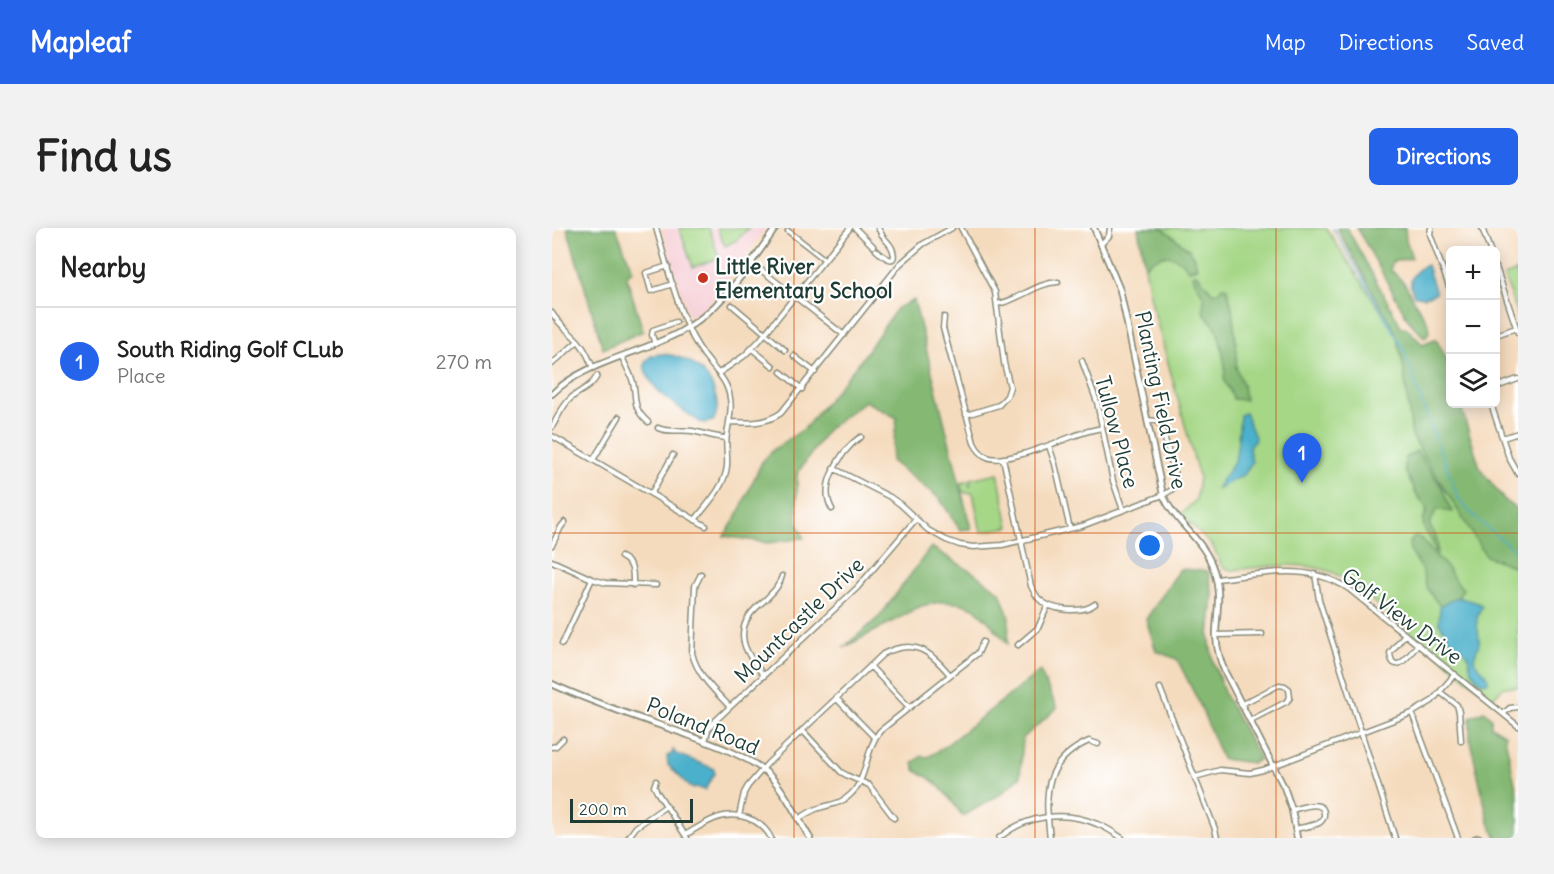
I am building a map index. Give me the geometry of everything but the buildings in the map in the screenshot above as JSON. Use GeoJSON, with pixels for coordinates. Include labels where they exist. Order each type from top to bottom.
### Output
{"type":"FeatureCollection","features":[{"type":"Feature","properties":{"kind":"street"},"geometry":{"type":"LineString","coordinates":[[656,228],[688,328],[700,351],[719,373],[729,393],[731,408],[726,438],[728,463],[718,490],[695,520]]}},
{"type":"Feature","properties":{"kind":"street"},"geometry":{"type":"LineString","coordinates":[[552,394],[572,378],[688,328],[723,299],[776,228]]}},
{"type":"Feature","properties":{"kind":"street"},"geometry":{"type":"LineString","coordinates":[[719,373],[752,349],[850,228]]}},
{"type":"Feature","properties":{"kind":"street"},"geometry":{"type":"LineString","coordinates":[[855,228],[885,258],[892,257]]}},
{"type":"Feature","properties":{"kind":"street"},"geometry":{"type":"LineString","coordinates":[[878,228],[893,250],[892,257]]}},
{"type":"Feature","properties":{"kind":"street"},"geometry":{"type":"LineString","coordinates":[[729,422],[757,423],[769,420],[786,408],[900,264],[923,244],[952,228]]}},
{"type":"Feature","properties":{"kind":"street"},"geometry":{"type":"LineString","coordinates":[[961,228],[992,285],[1009,382],[1009,391],[999,405],[966,415]]}},
{"type":"Feature","properties":{"kind":"street","name":"Planting Field Drive"},"geometry":{"type":"LineString","coordinates":[[1094,228],[1120,290],[1163,495],[1175,516],[1202,545],[1212,563],[1217,579],[1219,599],[1216,635],[1222,664],[1284,787],[1292,810],[1297,838]]}},
{"type":"Feature","properties":{"kind":"street"},"geometry":{"type":"LineString","coordinates":[[1101,244],[1109,236],[1110,228]]}},
{"type":"Feature","properties":{"kind":"street"},"geometry":{"type":"LineString","coordinates":[[1431,228],[1430,234],[1446,278]]}},
{"type":"Feature","properties":{"kind":"street"},"geometry":{"type":"LineString","coordinates":[[1482,228],[1489,246]]}},
{"type":"Feature","properties":{"kind":"street"},"geometry":{"type":"LineString","coordinates":[[788,231],[824,259]]}},
{"type":"Feature","properties":{"kind":"street"},"geometry":{"type":"LineString","coordinates":[[892,257],[900,264]]}},
{"type":"Feature","properties":{"kind":"street"},"geometry":{"type":"LineString","coordinates":[[751,262],[844,335]]}},
{"type":"Feature","properties":{"kind":"street"},"geometry":{"type":"LineString","coordinates":[[668,266],[646,273],[651,291],[673,284]]}},
{"type":"Feature","properties":{"kind":"street"},"geometry":{"type":"LineString","coordinates":[[1500,279],[1517,330],[1500,334]]}},
{"type":"Feature","properties":{"kind":"street"},"geometry":{"type":"LineString","coordinates":[[997,304],[1015,299],[1044,284],[1058,282]]}},
{"type":"Feature","properties":{"kind":"street"},"geometry":{"type":"LineString","coordinates":[[732,305],[786,350]]}},
{"type":"Feature","properties":{"kind":"street"},"geometry":{"type":"LineString","coordinates":[[552,313],[585,350],[593,368]]}},
{"type":"Feature","properties":{"kind":"street"},"geometry":{"type":"LineString","coordinates":[[944,317],[943,328],[978,451],[987,457],[1003,458],[1102,428]]}},
{"type":"Feature","properties":{"kind":"street"},"geometry":{"type":"LineString","coordinates":[[655,344],[653,330],[676,322]]}},
{"type":"Feature","properties":{"kind":"street"},"geometry":{"type":"LineString","coordinates":[[552,364],[578,341]]}},
{"type":"Feature","properties":{"kind":"street"},"geometry":{"type":"LineString","coordinates":[[752,349],[773,366]]}},
{"type":"Feature","properties":{"kind":"street"},"geometry":{"type":"LineString","coordinates":[[794,356],[814,372]]}},
{"type":"Feature","properties":{"kind":"street"},"geometry":{"type":"LineString","coordinates":[[622,357],[632,379],[638,411],[648,422]]}},
{"type":"Feature","properties":{"kind":"street","name":"Tullow Place"},"geometry":{"type":"LineString","coordinates":[[1082,362],[1097,402],[1113,481],[1123,510]]}},
{"type":"Feature","properties":{"kind":"street"},"geometry":{"type":"LineString","coordinates":[[780,372],[802,389]]}},
{"type":"Feature","properties":{"kind":"street"},"geometry":{"type":"LineString","coordinates":[[552,427],[567,402],[593,383],[597,376]]}},
{"type":"Feature","properties":{"kind":"street"},"geometry":{"type":"LineString","coordinates":[[1500,386],[1518,380]]}},
{"type":"Feature","properties":{"kind":"street"},"geometry":{"type":"LineString","coordinates":[[1492,408],[1509,458],[1518,474]]}},
{"type":"Feature","properties":{"kind":"street"},"geometry":{"type":"LineString","coordinates":[[593,460],[619,417]]}},
{"type":"Feature","properties":{"kind":"street"},"geometry":{"type":"LineString","coordinates":[[834,468],[890,497],[927,530],[946,540],[973,547],[987,547],[1082,526],[1169,492],[1174,486],[1176,476],[1161,425],[1156,421],[1147,420]]}},
{"type":"Feature","properties":{"kind":"street"},"geometry":{"type":"LineString","coordinates":[[658,428],[667,431],[690,430],[726,438]]}},
{"type":"Feature","properties":{"kind":"street"},"geometry":{"type":"LineString","coordinates":[[1503,438],[1518,433]]}},
{"type":"Feature","properties":{"kind":"street"},"geometry":{"type":"LineString","coordinates":[[552,436],[706,526]]}},
{"type":"Feature","properties":{"kind":"street"},"geometry":{"type":"LineString","coordinates":[[832,509],[827,500],[829,481],[834,468],[853,442],[861,437]]}},
{"type":"Feature","properties":{"kind":"street"},"geometry":{"type":"LineString","coordinates":[[1048,446],[1055,464],[1070,529]]}},
{"type":"Feature","properties":{"kind":"street"},"geometry":{"type":"LineString","coordinates":[[651,494],[673,455]]}},
{"type":"Feature","properties":{"kind":"street"},"geometry":{"type":"LineString","coordinates":[[1003,458],[1031,586],[1039,599],[1048,605],[1075,610],[1090,608],[1095,604]]}},
{"type":"Feature","properties":{"kind":"street","name":"Mountcastle Drive"},"geometry":{"type":"LineString","coordinates":[[705,741],[708,730],[714,722],[857,588],[916,519]]}},
{"type":"Feature","properties":{"kind":"street"},"geometry":{"type":"LineString","coordinates":[[552,545],[565,522]]}},
{"type":"Feature","properties":{"kind":"street"},"geometry":{"type":"LineString","coordinates":[[621,557],[630,563],[633,585]]}},
{"type":"Feature","properties":{"kind":"street"},"geometry":{"type":"LineString","coordinates":[[552,561],[606,584],[656,585]]}},
{"type":"Feature","properties":{"kind":"street","name":"Golf View Drive"},"geometry":{"type":"LineString","coordinates":[[1217,579],[1290,572],[1315,574],[1333,580],[1349,589],[1518,726]]}},
{"type":"Feature","properties":{"kind":"street"},"geometry":{"type":"LineString","coordinates":[[700,574],[695,586],[692,653],[694,662],[699,672],[730,707]]}},
{"type":"Feature","properties":{"kind":"street"},"geometry":{"type":"LineString","coordinates":[[1315,574],[1319,600],[1395,838]]}},
{"type":"Feature","properties":{"kind":"street"},"geometry":{"type":"LineString","coordinates":[[764,675],[746,651],[743,635],[745,623],[780,585],[782,576]]}},
{"type":"Feature","properties":{"kind":"street"},"geometry":{"type":"LineString","coordinates":[[562,644],[592,579]]}},
{"type":"Feature","properties":{"kind":"street"},"geometry":{"type":"LineString","coordinates":[[1018,645],[1038,628],[1048,605]]}},
{"type":"Feature","properties":{"kind":"street"},"geometry":{"type":"LineString","coordinates":[[1216,635],[1262,634]]}},
{"type":"Feature","properties":{"kind":"street"},"geometry":{"type":"LineString","coordinates":[[1405,634],[1390,653],[1392,661],[1399,664],[1404,662],[1418,644]]}},
{"type":"Feature","properties":{"kind":"street"},"geometry":{"type":"LineString","coordinates":[[798,819],[819,808],[843,801],[852,793],[859,781],[875,738],[883,728],[978,653],[983,642]]}},
{"type":"Feature","properties":{"kind":"street"},"geometry":{"type":"LineString","coordinates":[[739,816],[744,793],[762,769],[888,651],[912,647],[925,651],[934,657],[950,675]]}},
{"type":"Feature","properties":{"kind":"street"},"geometry":{"type":"LineString","coordinates":[[870,666],[909,707]]}},
{"type":"Feature","properties":{"kind":"street"},"geometry":{"type":"LineString","coordinates":[[1195,777],[1220,770],[1250,772],[1263,770],[1412,713],[1426,706],[1455,674]]}},
{"type":"Feature","properties":{"kind":"street","name":"Poland Road"},"geometry":{"type":"LineString","coordinates":[[552,684],[705,741],[762,769],[779,787],[810,838]]}},
{"type":"Feature","properties":{"kind":"street"},"geometry":{"type":"LineString","coordinates":[[1242,704],[1280,685],[1289,689],[1290,698],[1286,702],[1251,720]]}},
{"type":"Feature","properties":{"kind":"street"},"geometry":{"type":"LineString","coordinates":[[1160,688],[1217,838]]}},
{"type":"Feature","properties":{"kind":"street"},"geometry":{"type":"LineString","coordinates":[[1440,692],[1457,705],[1461,741]]}},
{"type":"Feature","properties":{"kind":"street"},"geometry":{"type":"LineString","coordinates":[[837,698],[875,738]]}},
{"type":"Feature","properties":{"kind":"street"},"geometry":{"type":"LineString","coordinates":[[1503,714],[1510,708],[1518,707]]}},
{"type":"Feature","properties":{"kind":"street"},"geometry":{"type":"LineString","coordinates":[[1412,713],[1458,838]]}},
{"type":"Feature","properties":{"kind":"street"},"geometry":{"type":"LineString","coordinates":[[802,730],[841,772],[869,785],[894,818]]}},
{"type":"Feature","properties":{"kind":"street"},"geometry":{"type":"LineString","coordinates":[[552,747],[563,739]]}},
{"type":"Feature","properties":{"kind":"street"},"geometry":{"type":"LineString","coordinates":[[1050,838],[1047,804],[1048,788],[1054,772],[1069,753],[1083,744],[1089,741],[1098,744]]}},
{"type":"Feature","properties":{"kind":"street"},"geometry":{"type":"LineString","coordinates":[[656,781],[654,786],[657,792],[686,837],[718,817],[729,815],[752,820],[767,831],[771,838]]}},
{"type":"Feature","properties":{"kind":"street"},"geometry":{"type":"LineString","coordinates":[[1292,810],[1316,805],[1324,812],[1320,822],[1296,829]]}},
{"type":"Feature","properties":{"kind":"street"},"geometry":{"type":"LineString","coordinates":[[628,838],[636,827],[666,806]]}},
{"type":"Feature","properties":{"kind":"street"},"geometry":{"type":"LineString","coordinates":[[999,838],[1021,824],[1048,817],[1072,817],[1098,824],[1122,838]]}},
{"type":"Feature","properties":{"kind":"shaded area","name":"Little River Elementary School"},"geometry":{"type":"Polygon","coordinates":[[[662,228],[766,228],[718,292],[707,305],[691,317],[686,308],[662,228]]]}},
{"type":"Feature","properties":{"kind":"green space"},"geometry":{"type":"Polygon","coordinates":[[[567,228],[616,228],[633,271],[628,274],[627,278],[643,331],[603,349],[567,228]]]}},
{"type":"Feature","properties":{"kind":"green space"},"geometry":{"type":"Polygon","coordinates":[[[679,228],[709,228],[719,258],[693,267],[679,228]]]}},
{"type":"Feature","properties":{"kind":"green space"},"geometry":{"type":"Polygon","coordinates":[[[717,228],[749,228],[737,240],[725,246],[717,228]]]}},
{"type":"Feature","properties":{"kind":"green space"},"geometry":{"type":"Polygon","coordinates":[[[1138,228],[1326,228],[1396,334],[1403,364],[1486,556],[1518,568],[1518,687],[1504,687],[1493,698],[1484,693],[1348,581],[1331,572],[1295,565],[1233,570],[1223,568],[1213,547],[1181,514],[1196,500],[1199,477],[1151,300],[1138,228]]]}},
{"type":"Feature","properties":{"kind":"green space"},"geometry":{"type":"Polygon","coordinates":[[[1138,228],[1162,228],[1190,250],[1197,267],[1189,270],[1179,260],[1168,256],[1157,258],[1145,266],[1138,228]]]}},
{"type":"Feature","properties":{"kind":"green space"},"geometry":{"type":"Polygon","coordinates":[[[1337,228],[1347,228],[1402,328],[1406,327],[1423,345],[1436,339],[1446,358],[1446,408],[1461,408],[1480,468],[1505,501],[1518,510],[1518,568],[1486,556],[1412,436],[1403,364],[1396,334],[1337,228]]]}},
{"type":"Feature","properties":{"kind":"green space"},"geometry":{"type":"Polygon","coordinates":[[[1357,228],[1405,228],[1412,258],[1392,262],[1391,270],[1405,284],[1428,323],[1430,330],[1425,338],[1409,321],[1357,228]]]}},
{"type":"Feature","properties":{"kind":"green space"},"geometry":{"type":"Polygon","coordinates":[[[1518,271],[1518,317],[1504,276],[1518,271]]]}},
{"type":"Feature","properties":{"kind":"green space"},"geometry":{"type":"Polygon","coordinates":[[[1193,274],[1197,274],[1213,293],[1218,292],[1222,287],[1227,288],[1232,308],[1237,352],[1236,367],[1243,385],[1245,400],[1233,399],[1226,384],[1219,336],[1215,326],[1204,313],[1204,299],[1193,274]]]}},
{"type":"Feature","properties":{"kind":"green space"},"geometry":{"type":"Polygon","coordinates":[[[914,300],[971,529],[960,530],[940,499],[891,461],[897,418],[865,401],[828,429],[797,474],[797,521],[804,538],[768,543],[724,536],[736,518],[762,462],[774,449],[805,428],[861,360],[897,308],[914,300]]]}},
{"type":"Feature","properties":{"kind":"green space"},"geometry":{"type":"Polygon","coordinates":[[[1417,451],[1441,486],[1452,512],[1437,509],[1429,525],[1437,540],[1436,556],[1463,589],[1458,597],[1440,606],[1426,586],[1422,570],[1410,548],[1416,536],[1422,539],[1433,553],[1435,551],[1424,528],[1423,521],[1427,510],[1405,471],[1405,458],[1417,451]]]}},
{"type":"Feature","properties":{"kind":"green space"},"geometry":{"type":"Polygon","coordinates":[[[998,473],[1009,527],[981,532],[973,493],[965,493],[960,484],[967,481],[971,487],[970,479],[998,473]]]}},
{"type":"Feature","properties":{"kind":"green space"},"geometry":{"type":"Polygon","coordinates":[[[931,547],[1000,592],[1009,617],[1008,644],[974,608],[960,603],[940,602],[921,606],[843,648],[880,616],[931,547]]]}},
{"type":"Feature","properties":{"kind":"green space"},"geometry":{"type":"Polygon","coordinates":[[[1180,569],[1208,571],[1213,596],[1209,636],[1213,661],[1225,695],[1260,759],[1253,763],[1222,759],[1200,705],[1177,659],[1156,651],[1146,619],[1180,569]]]}},
{"type":"Feature","properties":{"kind":"green space"},"geometry":{"type":"Polygon","coordinates":[[[1040,671],[1057,708],[1023,738],[1020,777],[1001,794],[963,816],[937,784],[916,771],[913,763],[922,756],[928,757],[940,750],[1040,671]]]}},
{"type":"Feature","properties":{"kind":"green space"},"geometry":{"type":"Polygon","coordinates":[[[1484,711],[1491,718],[1491,726],[1506,735],[1518,797],[1518,838],[1497,838],[1489,823],[1470,740],[1470,717],[1484,711]]]}},
{"type":"Feature","properties":{"kind":"water"},"geometry":{"type":"Polygon","coordinates":[[[1427,265],[1436,293],[1425,297],[1415,296],[1411,287],[1412,278],[1427,265]]]}},
{"type":"Feature","properties":{"kind":"water"},"geometry":{"type":"Polygon","coordinates":[[[663,354],[688,361],[708,378],[717,401],[717,411],[713,421],[700,422],[661,394],[655,387],[645,369],[645,364],[651,356],[663,354]]]}},
{"type":"Feature","properties":{"kind":"water"},"geometry":{"type":"Polygon","coordinates":[[[1245,413],[1255,437],[1249,449],[1252,462],[1244,475],[1216,489],[1235,461],[1240,415],[1245,413]]]}},
{"type":"Feature","properties":{"kind":"water"},"geometry":{"type":"Polygon","coordinates":[[[1458,597],[1482,606],[1477,617],[1479,644],[1474,660],[1487,675],[1488,682],[1482,683],[1475,677],[1470,668],[1468,655],[1451,641],[1439,623],[1440,606],[1458,597]]]}},
{"type":"Feature","properties":{"kind":"water"},"geometry":{"type":"Polygon","coordinates":[[[673,750],[676,754],[713,768],[715,773],[705,790],[690,787],[668,765],[667,756],[672,754],[673,750]]]}},
{"type":"Feature","properties":{"kind":"waterway"},"geometry":{"type":"LineString","coordinates":[[1333,228],[1403,348],[1457,496],[1479,521],[1518,553]]}},
{"type":"Feature","properties":{"kind":"place","name":"Little River Elementary School"},"geometry":{"type":"Point","coordinates":[703,278]}},
{"type":"Feature","properties":{"kind":"place","name":"South Riding Golf CLub"},"geometry":{"type":"Point","coordinates":[1302,483]}}]}
